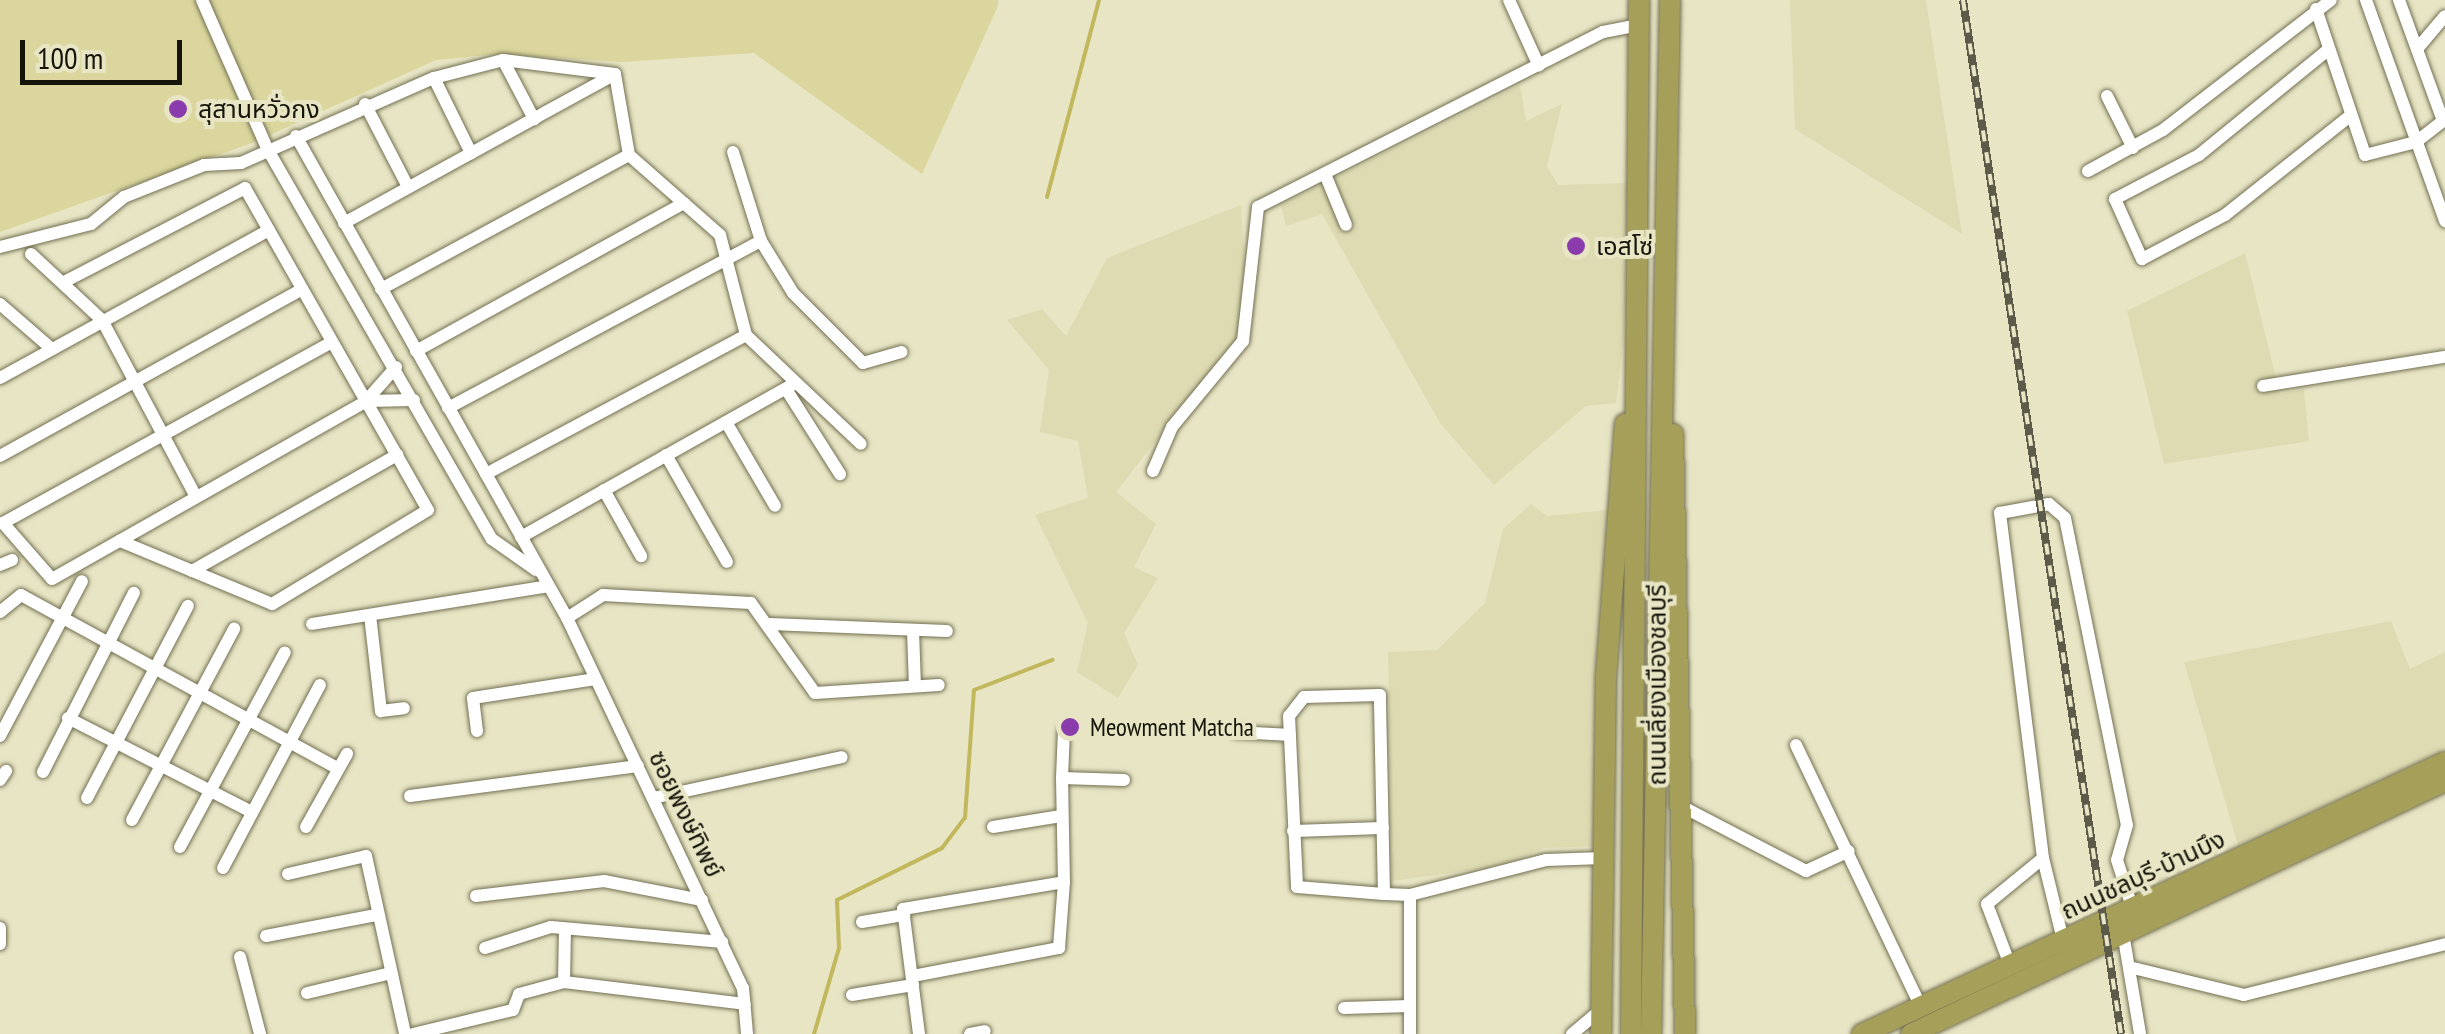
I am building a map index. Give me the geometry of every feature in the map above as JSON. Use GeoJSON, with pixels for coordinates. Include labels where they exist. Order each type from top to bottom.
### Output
{"type":"FeatureCollection","features":[{"type":"Feature","properties":{"kind":"highway","name":"ถนนเลี่ยงเมืองชลบุรี"},"geometry":{"type":"LineString","coordinates":[[1639,0],[1635,342],[1651,1034]]}},
{"type":"Feature","properties":{"kind":"highway","name":"ถนนเลี่ยงเมืองชลบุรี"},"geometry":{"type":"LineString","coordinates":[[1631,1034],[1645,661],[1665,338],[1670,0]]}},
{"type":"Feature","properties":{"kind":"highway","name":"ถนนเลี่ยงเมืองชลบุรี"},"geometry":{"type":"LineString","coordinates":[[1665,338],[1681,520],[1685,1034]]}},
{"type":"Feature","properties":{"kind":"highway","name":"ถนนเลี่ยงเมืองชลบุรี"},"geometry":{"type":"LineString","coordinates":[[1601,1034],[1612,512],[1635,342]]}},
{"type":"Feature","properties":{"kind":"highway","name":"ถนนชลบุรี-บ้านบึง"},"geometry":{"type":"LineString","coordinates":[[1911,1034],[2010,964],[2445,762]]}},
{"type":"Feature","properties":{"kind":"highway","name":"ถนนชลบุรี-บ้านบึง"},"geometry":{"type":"LineString","coordinates":[[1862,1034],[1932,1021],[2445,782]]}},
{"type":"Feature","properties":{"kind":"street"},"geometry":{"type":"LineString","coordinates":[[202,0],[268,150],[492,539],[545,580]]}},
{"type":"Feature","properties":{"kind":"street"},"geometry":{"type":"LineString","coordinates":[[1509,0],[1539,66]]}},
{"type":"Feature","properties":{"kind":"street"},"geometry":{"type":"LineString","coordinates":[[2088,170],[2133,148],[2331,0]]}},
{"type":"Feature","properties":{"kind":"street"},"geometry":{"type":"LineString","coordinates":[[2366,0],[2445,221]]}},
{"type":"Feature","properties":{"kind":"street"},"geometry":{"type":"LineString","coordinates":[[2316,9],[2350,116],[2371,158],[2416,142],[2444,120],[2399,0]]}},
{"type":"Feature","properties":{"kind":"street"},"geometry":{"type":"LineString","coordinates":[[2418,49],[2445,16]]}},
{"type":"Feature","properties":{"kind":"street"},"geometry":{"type":"LineString","coordinates":[[1153,471],[1172,427],[1243,341],[1258,206],[1603,32],[1640,26]]}},
{"type":"Feature","properties":{"kind":"street"},"geometry":{"type":"LineString","coordinates":[[2329,50],[2199,155],[2115,199],[2142,259],[2225,215],[2350,116]]}},
{"type":"Feature","properties":{"kind":"street"},"geometry":{"type":"LineString","coordinates":[[0,247],[91,224],[124,197],[268,150],[365,104],[434,78],[503,60],[615,74]]}},
{"type":"Feature","properties":{"kind":"street"},"geometry":{"type":"LineString","coordinates":[[503,60],[534,119]]}},
{"type":"Feature","properties":{"kind":"street"},"geometry":{"type":"LineString","coordinates":[[344,222],[615,74]]}},
{"type":"Feature","properties":{"kind":"street"},"geometry":{"type":"LineString","coordinates":[[615,74],[628,154],[720,235],[723,265],[746,335],[791,386],[861,444]]}},
{"type":"Feature","properties":{"kind":"street"},"geometry":{"type":"LineString","coordinates":[[434,78],[471,153]]}},
{"type":"Feature","properties":{"kind":"street"},"geometry":{"type":"LineString","coordinates":[[2107,96],[2133,148]]}},
{"type":"Feature","properties":{"kind":"street"},"geometry":{"type":"LineString","coordinates":[[365,104],[408,187]]}},
{"type":"Feature","properties":{"kind":"street","name":"ซอยพงษ์ทิพย์"},"geometry":{"type":"LineString","coordinates":[[296,136],[567,618],[722,942],[746,1004],[747,1034]]}},
{"type":"Feature","properties":{"kind":"street"},"geometry":{"type":"LineString","coordinates":[[733,152],[761,242],[794,294],[863,362],[902,352]]}},
{"type":"Feature","properties":{"kind":"street"},"geometry":{"type":"LineString","coordinates":[[381,288],[628,154]]}},
{"type":"Feature","properties":{"kind":"street"},"geometry":{"type":"LineString","coordinates":[[1325,174],[1346,226]]}},
{"type":"Feature","properties":{"kind":"street"},"geometry":{"type":"LineString","coordinates":[[64,282],[245,188],[428,510],[272,604],[120,540]]}},
{"type":"Feature","properties":{"kind":"street"},"geometry":{"type":"LineString","coordinates":[[416,352],[684,203]]}},
{"type":"Feature","properties":{"kind":"street"},"geometry":{"type":"LineString","coordinates":[[0,378],[268,230]]}},
{"type":"Feature","properties":{"kind":"street"},"geometry":{"type":"LineString","coordinates":[[448,408],[761,242]]}},
{"type":"Feature","properties":{"kind":"street"},"geometry":{"type":"LineString","coordinates":[[31,254],[102,320],[132,386],[196,498]]}},
{"type":"Feature","properties":{"kind":"street"},"geometry":{"type":"LineString","coordinates":[[0,456],[302,289]]}},
{"type":"Feature","properties":{"kind":"street"},"geometry":{"type":"LineString","coordinates":[[0,304],[52,349]]}},
{"type":"Feature","properties":{"kind":"street"},"geometry":{"type":"LineString","coordinates":[[486,474],[746,335]]}},
{"type":"Feature","properties":{"kind":"street"},"geometry":{"type":"LineString","coordinates":[[332,342],[2,524],[52,579],[366,401],[396,368]]}},
{"type":"Feature","properties":{"kind":"street"},"geometry":{"type":"LineString","coordinates":[[2263,386],[2445,357]]}},
{"type":"Feature","properties":{"kind":"street"},"geometry":{"type":"LineString","coordinates":[[521,538],[791,386]]}},
{"type":"Feature","properties":{"kind":"street"},"geometry":{"type":"LineString","coordinates":[[791,386],[840,474]]}},
{"type":"Feature","properties":{"kind":"street"},"geometry":{"type":"LineString","coordinates":[[366,401],[414,400]]}},
{"type":"Feature","properties":{"kind":"street"},"geometry":{"type":"LineString","coordinates":[[726,422],[775,506]]}},
{"type":"Feature","properties":{"kind":"street"},"geometry":{"type":"LineString","coordinates":[[192,571],[396,455]]}},
{"type":"Feature","properties":{"kind":"street"},"geometry":{"type":"LineString","coordinates":[[666,456],[727,562]]}},
{"type":"Feature","properties":{"kind":"street"},"geometry":{"type":"LineString","coordinates":[[604,490],[641,556]]}},
{"type":"Feature","properties":{"kind":"street"},"geometry":{"type":"LineString","coordinates":[[2063,940],[2043,858],[2000,513],[2049,504],[2068,530],[2126,826],[2117,860],[2132,908]]}},
{"type":"Feature","properties":{"kind":"street"},"geometry":{"type":"LineString","coordinates":[[312,624],[545,580]]}},
{"type":"Feature","properties":{"kind":"street"},"geometry":{"type":"LineString","coordinates":[[0,736],[82,581]]}},
{"type":"Feature","properties":{"kind":"street"},"geometry":{"type":"LineString","coordinates":[[44,772],[134,594]]}},
{"type":"Feature","properties":{"kind":"street"},"geometry":{"type":"LineString","coordinates":[[0,612],[21,595],[157,666],[337,768]]}},
{"type":"Feature","properties":{"kind":"street"},"geometry":{"type":"LineString","coordinates":[[567,618],[603,596],[751,603],[770,624],[815,693],[939,684]]}},
{"type":"Feature","properties":{"kind":"street"},"geometry":{"type":"LineString","coordinates":[[87,798],[188,606]]}},
{"type":"Feature","properties":{"kind":"street"},"geometry":{"type":"LineString","coordinates":[[370,614],[381,711],[404,708]]}},
{"type":"Feature","properties":{"kind":"street"},"geometry":{"type":"LineString","coordinates":[[770,624],[947,631]]}},
{"type":"Feature","properties":{"kind":"street"},"geometry":{"type":"LineString","coordinates":[[132,820],[234,629]]}},
{"type":"Feature","properties":{"kind":"street"},"geometry":{"type":"LineString","coordinates":[[912,630],[915,686]]}},
{"type":"Feature","properties":{"kind":"street"},"geometry":{"type":"LineString","coordinates":[[180,847],[284,652]]}},
{"type":"Feature","properties":{"kind":"street"},"geometry":{"type":"LineString","coordinates":[[477,731],[473,698],[596,679]]}},
{"type":"Feature","properties":{"kind":"street"},"geometry":{"type":"LineString","coordinates":[[223,868],[320,685]]}},
{"type":"Feature","properties":{"kind":"street"},"geometry":{"type":"LineString","coordinates":[[1384,894],[1380,695],[1304,697],[1292,707],[1290,735],[1297,887],[1384,894],[1410,895],[1546,860],[1604,858]]}},
{"type":"Feature","properties":{"kind":"street"},"geometry":{"type":"LineString","coordinates":[[68,718],[250,811]]}},
{"type":"Feature","properties":{"kind":"street"},"geometry":{"type":"LineString","coordinates":[[852,995],[1058,948],[1064,882],[1064,730]]}},
{"type":"Feature","properties":{"kind":"street"},"geometry":{"type":"LineString","coordinates":[[1236,732],[1290,735]]}},
{"type":"Feature","properties":{"kind":"street"},"geometry":{"type":"LineString","coordinates":[[1796,745],[1932,1021]]}},
{"type":"Feature","properties":{"kind":"street"},"geometry":{"type":"LineString","coordinates":[[306,826],[346,754]]}},
{"type":"Feature","properties":{"kind":"street"},"geometry":{"type":"LineString","coordinates":[[653,798],[842,756]]}},
{"type":"Feature","properties":{"kind":"street"},"geometry":{"type":"LineString","coordinates":[[410,796],[638,766]]}},
{"type":"Feature","properties":{"kind":"street"},"geometry":{"type":"LineString","coordinates":[[1062,778],[1124,780]]}},
{"type":"Feature","properties":{"kind":"street"},"geometry":{"type":"LineString","coordinates":[[1682,808],[1806,871],[1849,851]]}},
{"type":"Feature","properties":{"kind":"street"},"geometry":{"type":"LineString","coordinates":[[993,826],[1061,816]]}},
{"type":"Feature","properties":{"kind":"street"},"geometry":{"type":"LineString","coordinates":[[1293,832],[1383,828]]}},
{"type":"Feature","properties":{"kind":"street"},"geometry":{"type":"LineString","coordinates":[[288,874],[366,856],[404,1034]]}},
{"type":"Feature","properties":{"kind":"street"},"geometry":{"type":"LineString","coordinates":[[2010,964],[1986,904],[2043,858]]}},
{"type":"Feature","properties":{"kind":"street"},"geometry":{"type":"LineString","coordinates":[[476,896],[604,881],[702,900]]}},
{"type":"Feature","properties":{"kind":"street"},"geometry":{"type":"LineString","coordinates":[[862,922],[1064,882]]}},
{"type":"Feature","properties":{"kind":"street"},"geometry":{"type":"LineString","coordinates":[[1410,895],[1410,1034]]}},
{"type":"Feature","properties":{"kind":"street"},"geometry":{"type":"LineString","coordinates":[[904,914],[920,1034]]}},
{"type":"Feature","properties":{"kind":"street"},"geometry":{"type":"LineString","coordinates":[[266,936],[376,916]]}},
{"type":"Feature","properties":{"kind":"street"},"geometry":{"type":"LineString","coordinates":[[0,928],[0,944]]}},
{"type":"Feature","properties":{"kind":"street"},"geometry":{"type":"LineString","coordinates":[[564,982],[565,929]]}},
{"type":"Feature","properties":{"kind":"street"},"geometry":{"type":"LineString","coordinates":[[486,948],[565,929],[722,942]]}},
{"type":"Feature","properties":{"kind":"street"},"geometry":{"type":"LineString","coordinates":[[2123,933],[2140,1034]]}},
{"type":"Feature","properties":{"kind":"street"},"geometry":{"type":"LineString","coordinates":[[2129,967],[2244,995],[2445,944]]}},
{"type":"Feature","properties":{"kind":"street"},"geometry":{"type":"LineString","coordinates":[[240,958],[260,1034]]}},
{"type":"Feature","properties":{"kind":"street"},"geometry":{"type":"LineString","coordinates":[[307,993],[391,973]]}},
{"type":"Feature","properties":{"kind":"street"},"geometry":{"type":"LineString","coordinates":[[414,1034],[513,1010],[519,994],[564,982],[746,1004]]}},
{"type":"Feature","properties":{"kind":"street"},"geometry":{"type":"LineString","coordinates":[[1344,1008],[1410,1006]]}},
{"type":"Feature","properties":{"kind":"street"},"geometry":{"type":"LineString","coordinates":[[1572,1034],[1601,1010]]}},
{"type":"Feature","properties":{"kind":"shaded area"},"geometry":{"type":"Polygon","coordinates":[[[0,0],[998,0],[998,6],[922,174],[754,53],[622,62],[498,54],[436,60],[252,143],[0,232],[0,0]]]}},
{"type":"Feature","properties":{"kind":"shaded area"},"geometry":{"type":"Polygon","coordinates":[[[1790,0],[1926,0],[1962,234],[1795,129],[1790,0]]]}},
{"type":"Feature","properties":{"kind":"shaded area"},"geometry":{"type":"Polygon","coordinates":[[[1520,85],[1526,121],[1562,104],[1547,166],[1558,185],[1627,183],[1624,336],[1616,403],[1586,406],[1494,485],[1440,423],[1322,214],[1286,226],[1281,205],[1520,85]]]}},
{"type":"Feature","properties":{"kind":"shaded area"},"geometry":{"type":"Polygon","coordinates":[[[1241,205],[1247,313],[1238,336],[1116,492],[1156,524],[1134,567],[1158,578],[1124,633],[1138,665],[1118,698],[1077,672],[1088,623],[1035,515],[1088,498],[1078,441],[1040,432],[1049,370],[1007,320],[1042,309],[1066,336],[1107,258],[1241,205]]]}},
{"type":"Feature","properties":{"kind":"shaded area"},"geometry":{"type":"Polygon","coordinates":[[[2245,253],[2280,394],[2304,389],[2309,441],[2164,464],[2127,311],[2245,253]]]}},
{"type":"Feature","properties":{"kind":"shaded area"},"geometry":{"type":"Polygon","coordinates":[[[1531,504],[1547,516],[1608,510],[1598,846],[1544,848],[1502,866],[1392,881],[1388,652],[1437,650],[1485,603],[1503,529],[1531,504]]]}},
{"type":"Feature","properties":{"kind":"shaded area"},"geometry":{"type":"Polygon","coordinates":[[[2391,621],[2410,669],[2445,652],[2445,749],[2238,845],[2184,662],[2391,621]]]}},
{"type":"Feature","properties":{"kind":"waterway"},"geometry":{"type":"LineString","coordinates":[[1047,197],[1099,0]]}},
{"type":"Feature","properties":{"kind":"waterway"},"geometry":{"type":"LineString","coordinates":[[814,1034],[839,948],[837,900],[942,848],[965,818],[974,690],[1052,660]]}},
{"type":"Feature","properties":{"kind":"railway"},"geometry":{"type":"LineString","coordinates":[[1963,0],[2121,1034]]}},
{"type":"Feature","properties":{"kind":"place","name":"สุสานหวั่วกง"},"geometry":{"type":"Point","coordinates":[178,109]}},
{"type":"Feature","properties":{"kind":"place","name":"เอสโซ่"},"geometry":{"type":"Point","coordinates":[1576,246]}},
{"type":"Feature","properties":{"kind":"place","name":"Meowment Matcha"},"geometry":{"type":"Point","coordinates":[1070,727]}}]}
